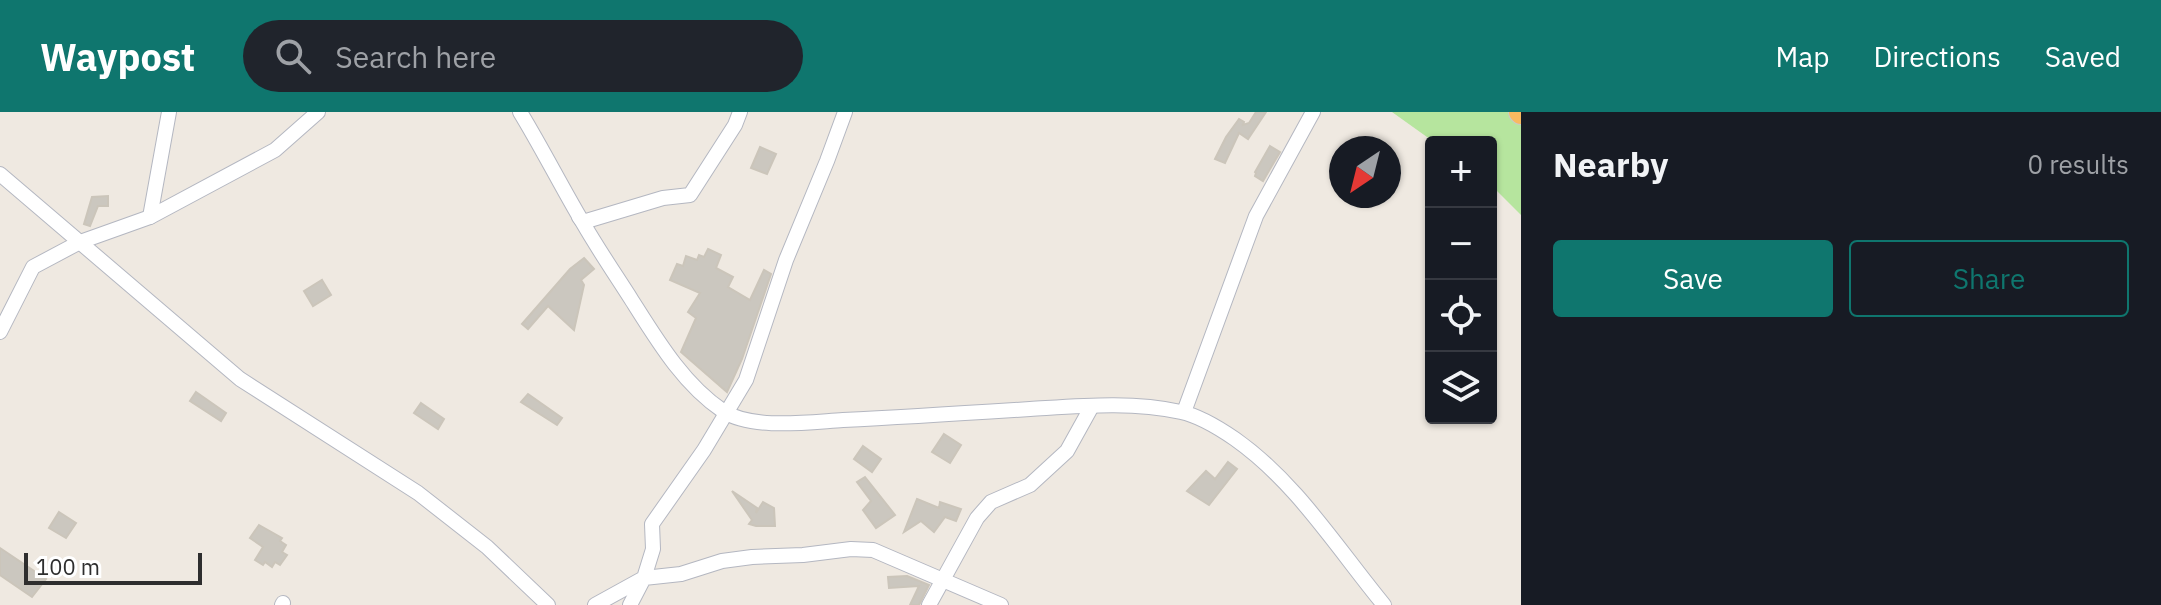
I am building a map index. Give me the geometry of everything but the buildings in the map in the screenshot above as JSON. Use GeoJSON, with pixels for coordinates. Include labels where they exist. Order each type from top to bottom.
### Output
{"type":"FeatureCollection","features":[{"type":"Feature","properties":{"kind":"street"},"geometry":{"type":"LineString","coordinates":[[150,217],[169,112]]}},
{"type":"Feature","properties":{"kind":"street"},"geometry":{"type":"LineString","coordinates":[[0,332],[33,267],[80,242],[150,217],[275,150],[318,112]]}},
{"type":"Feature","properties":{"kind":"street"},"geometry":{"type":"LineString","coordinates":[[520,112],[583,222],[662,348],[689,380],[727,413],[766,422],[1092,406],[1147,407],[1184,412],[1235,439],[1279,476],[1384,605]]}},
{"type":"Feature","properties":{"kind":"street"},"geometry":{"type":"LineString","coordinates":[[583,222],[663,198],[690,195],[735,125],[740,112]]}},
{"type":"Feature","properties":{"kind":"street"},"geometry":{"type":"LineString","coordinates":[[630,605],[644,578],[653,549],[652,524],[746,380],[786,260],[845,112]]}},
{"type":"Feature","properties":{"kind":"street"},"geometry":{"type":"LineString","coordinates":[[1184,412],[1256,216],[1313,112]]}},
{"type":"Feature","properties":{"kind":"street"},"geometry":{"type":"LineString","coordinates":[[0,174],[240,379],[418,493],[487,547],[548,605]]}},
{"type":"Feature","properties":{"kind":"street"},"geometry":{"type":"LineString","coordinates":[[929,605],[977,518],[991,502],[1030,485],[1067,451],[1092,406]]}},
{"type":"Feature","properties":{"kind":"street"},"geometry":{"type":"LineString","coordinates":[[595,605],[644,578],[681,574],[722,561],[851,549],[873,550],[1001,605]]}},
{"type":"Feature","properties":{"kind":"green space"},"geometry":{"type":"Polygon","coordinates":[[[1392,112],[1521,112],[1521,215],[1497,191],[1497,136],[1426,136],[1392,112]]]}}]}
